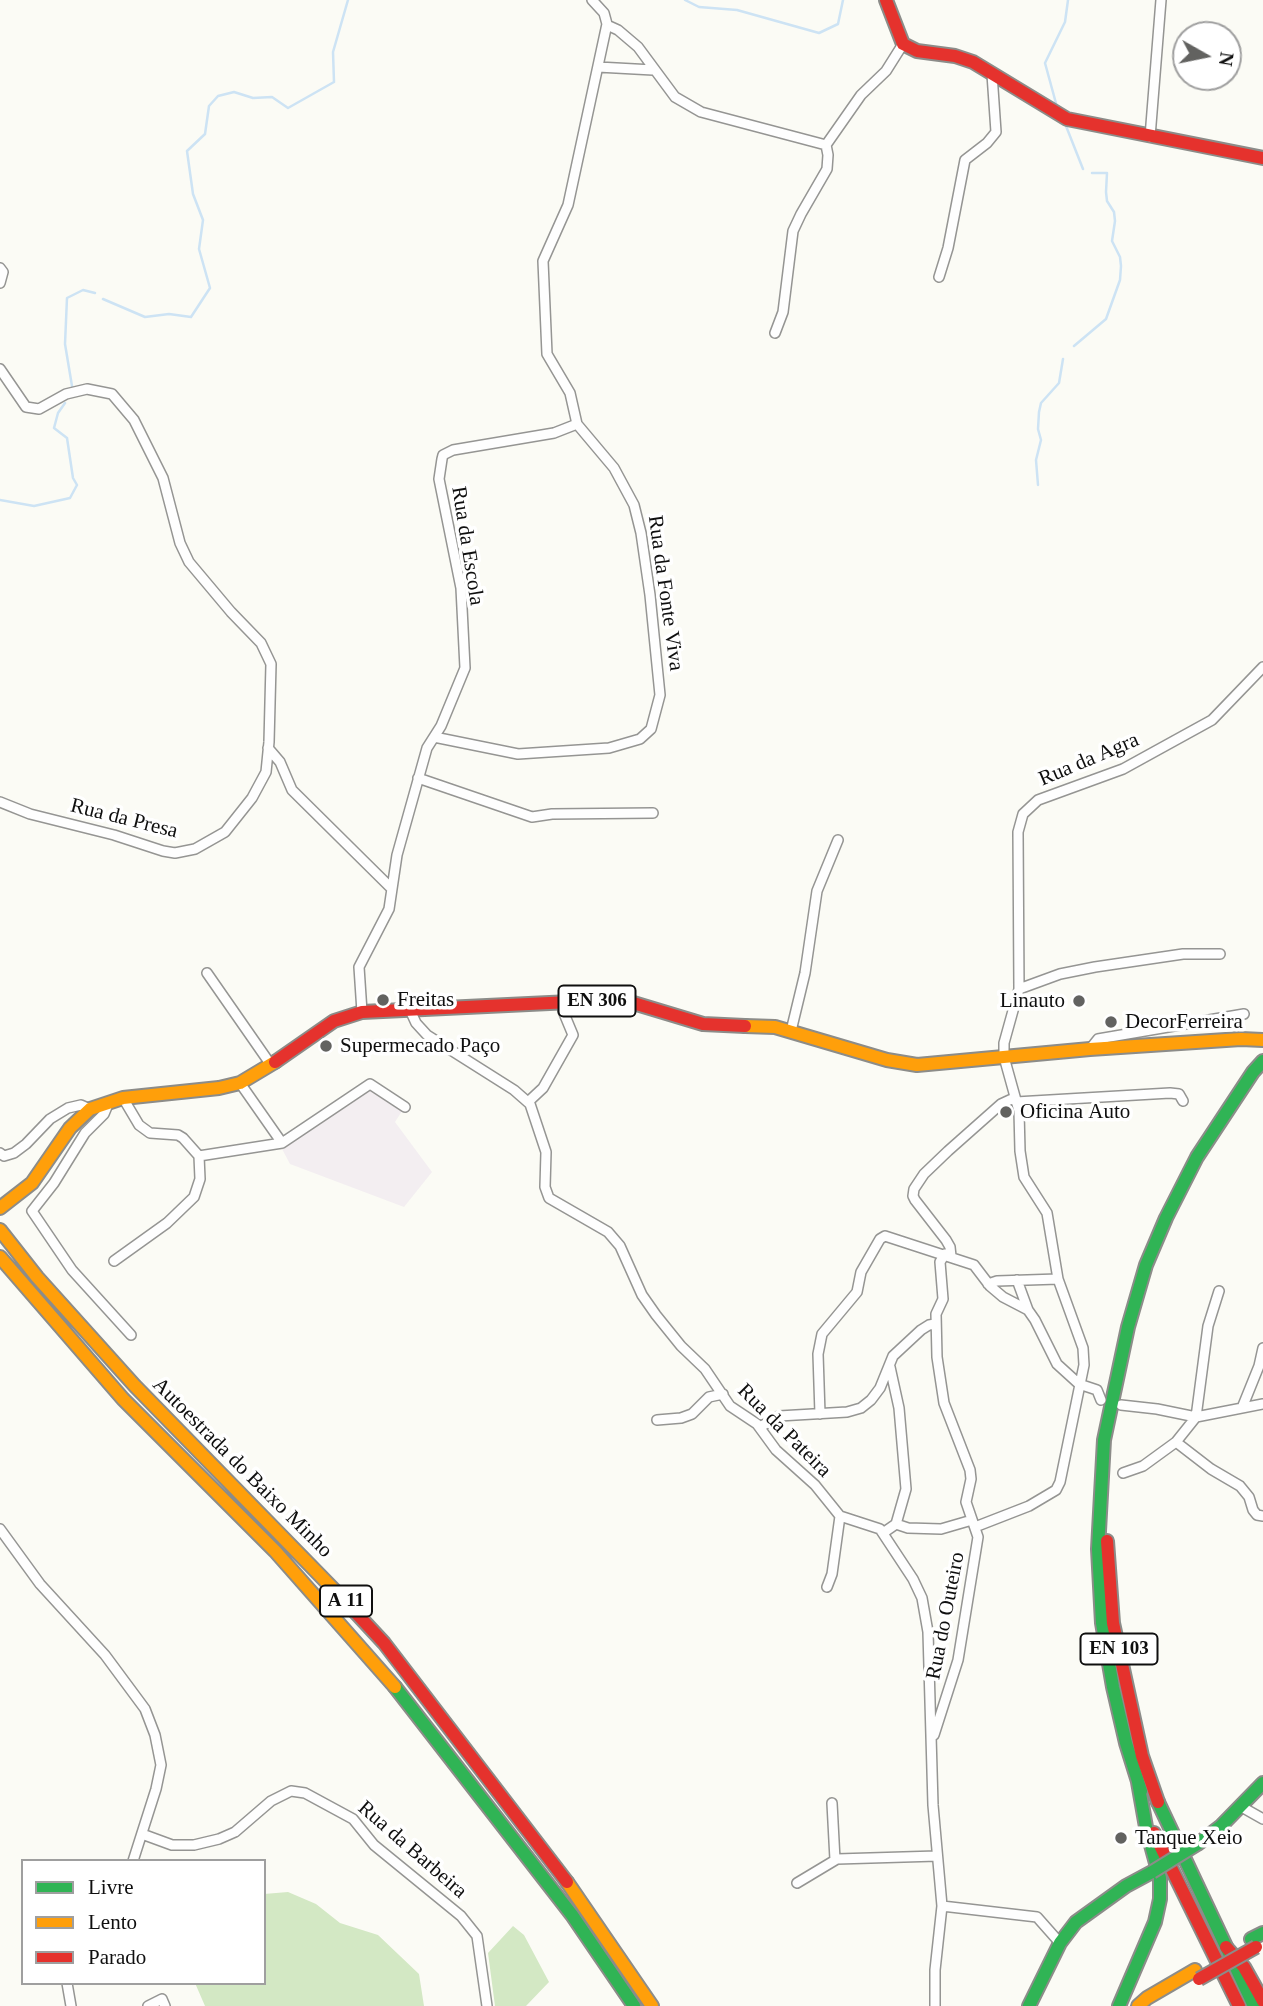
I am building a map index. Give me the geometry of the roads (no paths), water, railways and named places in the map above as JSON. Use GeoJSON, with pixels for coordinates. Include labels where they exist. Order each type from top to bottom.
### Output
{"type":"FeatureCollection","features":[{"type":"Feature","properties":{"kind":"main road"},"geometry":{"type":"LineString","coordinates":[[886,0],[902,44],[916,51],[955,56],[973,62],[1067,119],[1263,158]]}},
{"type":"Feature","properties":{"kind":"main road","name":"EN 306"},"geometry":{"type":"LineString","coordinates":[[5,1205],[32,1183],[70,1128],[90,1110],[123,1098],[219,1088],[240,1083],[334,1021],[362,1013],[612,1000],[630,1002],[703,1024],[762,1025],[791,1031],[887,1060],[917,1065],[1090,1049],[1241,1039],[1263,1040]]}},
{"type":"Feature","properties":{"kind":"main road","name":"EN 103"},"geometry":{"type":"LineString","coordinates":[[1239,2006],[1158,1844],[1138,1783],[1113,1687],[1102,1623],[1098,1549],[1104,1440],[1146,1265],[1197,1157],[1263,1061]]}},
{"type":"Feature","properties":{"kind":"main road","name":"Autoestrada do Baixo Minho"},"geometry":{"type":"LineString","coordinates":[[0,1230],[37,1277],[135,1386],[384,1643],[563,1876],[652,2006]]}},
{"type":"Feature","properties":{"kind":"main road","name":"Autoestrada do Baixo Minho"},"geometry":{"type":"LineString","coordinates":[[0,1257],[123,1399],[275,1551],[381,1668],[572,1915],[634,2006]]}},
{"type":"Feature","properties":{"kind":"main road","name":"EN 103"},"geometry":{"type":"LineString","coordinates":[[1116,1382],[1109,1441],[1107,1550],[1116,1636],[1132,1718],[1156,1797],[1254,2006]]}},
{"type":"Feature","properties":{"kind":"main road"},"geometry":{"type":"LineString","coordinates":[[1119,2006],[1155,1922],[1160,1899],[1160,1878],[1146,1827],[1138,1783]]}},
{"type":"Feature","properties":{"kind":"main road"},"geometry":{"type":"LineString","coordinates":[[1029,2006],[1060,1943],[1076,1922],[1126,1886],[1199,1843],[1221,1826],[1263,1783]]}},
{"type":"Feature","properties":{"kind":"main road"},"geometry":{"type":"LineString","coordinates":[[1138,2006],[1147,1998],[1258,1941]]}},
{"type":"Feature","properties":{"kind":"main road"},"geometry":{"type":"LineString","coordinates":[[1226,1947],[1244,1967],[1263,2001]]}},
{"type":"Feature","properties":{"kind":"main road"},"geometry":{"type":"LineString","coordinates":[[1151,2006],[1197,1974]]}},
{"type":"Feature","properties":{"kind":"street"},"geometry":{"type":"LineString","coordinates":[[577,424],[570,393],[547,354],[543,261],[568,205],[607,25],[604,13],[592,0]]}},
{"type":"Feature","properties":{"kind":"street"},"geometry":{"type":"LineString","coordinates":[[1150,137],[1161,0]]}},
{"type":"Feature","properties":{"kind":"street"},"geometry":{"type":"LineString","coordinates":[[607,25],[618,30],[638,47],[675,97],[701,112],[827,145]]}},
{"type":"Feature","properties":{"kind":"street"},"geometry":{"type":"LineString","coordinates":[[775,333],[783,312],[793,231],[827,169],[827,145],[861,95],[886,71],[902,44]]}},
{"type":"Feature","properties":{"kind":"street"},"geometry":{"type":"LineString","coordinates":[[597,67],[653,69]]}},
{"type":"Feature","properties":{"kind":"street"},"geometry":{"type":"LineString","coordinates":[[939,277],[948,248],[965,160],[987,143],[996,132],[992,74]]}},
{"type":"Feature","properties":{"kind":"street"},"geometry":{"type":"LineString","coordinates":[[0,268],[3,272],[0,283]]}},
{"type":"Feature","properties":{"kind":"street","name":"Rua da Presa"},"geometry":{"type":"LineString","coordinates":[[0,369],[26,407],[39,409],[66,394],[88,389],[112,394],[134,420],[163,478],[180,543],[189,562],[261,643],[271,664],[266,772],[253,798],[225,832],[195,849],[175,853],[30,814],[0,802]]}},
{"type":"Feature","properties":{"kind":"street","name":"Rua da Fonte Viva"},"geometry":{"type":"LineString","coordinates":[[434,737],[518,754],[609,748],[640,739],[650,729],[660,695],[641,533],[634,505],[614,468],[577,424]]}},
{"type":"Feature","properties":{"kind":"street","name":"Rua da Escola"},"geometry":{"type":"LineString","coordinates":[[362,1013],[359,967],[389,909],[397,855],[427,748],[456,693],[465,668],[461,589],[439,479],[439,466],[443,455],[453,450],[554,433],[577,424]]}},
{"type":"Feature","properties":{"kind":"street","name":"Rua da Agra"},"geometry":{"type":"LineString","coordinates":[[1004,1057],[1004,1043],[1019,989],[1018,832],[1023,814],[1038,800],[1123,768],[1212,720],[1263,667]]}},
{"type":"Feature","properties":{"kind":"street"},"geometry":{"type":"LineString","coordinates":[[268,748],[280,762],[292,790],[391,888]]}},
{"type":"Feature","properties":{"kind":"street"},"geometry":{"type":"LineString","coordinates":[[418,778],[532,817],[552,814],[653,813]]}},
{"type":"Feature","properties":{"kind":"street"},"geometry":{"type":"LineString","coordinates":[[791,1031],[805,973],[817,891],[838,840]]}},
{"type":"Feature","properties":{"kind":"street"},"geometry":{"type":"LineString","coordinates":[[1019,989],[1060,974],[1095,967],[1183,954],[1220,954]]}},
{"type":"Feature","properties":{"kind":"street"},"geometry":{"type":"LineString","coordinates":[[207,973],[271,1065]]}},
{"type":"Feature","properties":{"kind":"street"},"geometry":{"type":"LineString","coordinates":[[410,1010],[416,1023],[427,1035],[514,1090],[528,1102],[543,1088],[573,1035],[563,1011],[563,1003]]}},
{"type":"Feature","properties":{"kind":"street"},"geometry":{"type":"LineString","coordinates":[[1090,1049],[1098,1039],[1244,1014]]}},
{"type":"Feature","properties":{"kind":"street"},"geometry":{"type":"LineString","coordinates":[[896,1524],[908,1528],[941,1529],[973,1523],[1028,1506],[1049,1496],[1060,1482],[1084,1365],[1083,1348],[1058,1279],[1047,1213],[1024,1177],[1015,1100],[1004,1057]]}},
{"type":"Feature","properties":{"kind":"street"},"geometry":{"type":"LineString","coordinates":[[240,1083],[282,1143]]}},
{"type":"Feature","properties":{"kind":"street"},"geometry":{"type":"LineString","coordinates":[[199,1156],[282,1143],[370,1084],[405,1107]]}},
{"type":"Feature","properties":{"kind":"street"},"geometry":{"type":"LineString","coordinates":[[948,1255],[950,1247],[915,1200],[914,1189],[924,1174],[1002,1104],[1015,1100],[1170,1093],[1179,1094],[1183,1101]]}},
{"type":"Feature","properties":{"kind":"street"},"geometry":{"type":"LineString","coordinates":[[114,1261],[167,1223],[194,1197],[200,1179],[199,1156],[183,1138],[178,1135],[150,1133],[139,1125],[123,1098]]}},
{"type":"Feature","properties":{"kind":"street"},"geometry":{"type":"LineString","coordinates":[[109,1102],[104,1114],[85,1133],[54,1183],[32,1210],[72,1270],[131,1335]]}},
{"type":"Feature","properties":{"kind":"street","name":"Rua da Pateira"},"geometry":{"type":"LineString","coordinates":[[528,1102],[546,1152],[545,1187],[549,1198],[608,1232],[620,1246],[642,1294],[656,1315],[681,1346],[705,1369],[730,1406],[760,1427],[775,1450],[815,1485],[840,1516]]}},
{"type":"Feature","properties":{"kind":"street"},"geometry":{"type":"LineString","coordinates":[[0,1153],[4,1156],[15,1153],[50,1119],[68,1108],[81,1105],[90,1110]]}},
{"type":"Feature","properties":{"kind":"street"},"geometry":{"type":"LineString","coordinates":[[820,1414],[818,1354],[822,1334],[857,1292],[861,1272],[880,1238],[886,1237],[974,1265],[988,1284],[1003,1297],[1028,1310]]}},
{"type":"Feature","properties":{"kind":"street","name":"Rua do Outeiro"},"geometry":{"type":"LineString","coordinates":[[932,1743],[958,1660],[978,1537],[966,1502],[971,1479],[970,1470],[944,1403],[935,1324],[943,1299],[940,1262],[948,1255]]}},
{"type":"Feature","properties":{"kind":"street"},"geometry":{"type":"LineString","coordinates":[[988,1284],[997,1280],[1058,1279]]}},
{"type":"Feature","properties":{"kind":"street"},"geometry":{"type":"LineString","coordinates":[[1017,1280],[1028,1310],[1057,1364],[1079,1384],[1097,1390],[1101,1401]]}},
{"type":"Feature","properties":{"kind":"street"},"geometry":{"type":"LineString","coordinates":[[1123,1474],[1143,1466],[1176,1443],[1196,1417],[1208,1326],[1219,1291]]}},
{"type":"Feature","properties":{"kind":"street"},"geometry":{"type":"LineString","coordinates":[[760,1427],[779,1416],[847,1412],[861,1408],[875,1394],[893,1356],[921,1331],[935,1324]]}},
{"type":"Feature","properties":{"kind":"street"},"geometry":{"type":"LineString","coordinates":[[1242,1408],[1259,1366],[1263,1348]]}},
{"type":"Feature","properties":{"kind":"street"},"geometry":{"type":"LineString","coordinates":[[883,1534],[896,1524],[904,1502],[906,1479],[897,1390],[890,1367]]}},
{"type":"Feature","properties":{"kind":"street"},"geometry":{"type":"LineString","coordinates":[[657,1420],[692,1414],[709,1397],[723,1394]]}},
{"type":"Feature","properties":{"kind":"street"},"geometry":{"type":"LineString","coordinates":[[1121,1405],[1196,1417],[1263,1405]]}},
{"type":"Feature","properties":{"kind":"street"},"geometry":{"type":"LineString","coordinates":[[1176,1443],[1246,1490],[1256,1515],[1263,1516]]}},
{"type":"Feature","properties":{"kind":"street"},"geometry":{"type":"LineString","coordinates":[[827,1587],[832,1574],[840,1516],[880,1529],[900,1557],[922,1598],[928,1632],[937,1856],[942,1906],[934,2006]]}},
{"type":"Feature","properties":{"kind":"street"},"geometry":{"type":"LineString","coordinates":[[0,1529],[40,1584],[105,1655],[145,1709],[156,1735],[161,1765],[134,1859]]}},
{"type":"Feature","properties":{"kind":"street","name":"Rua da Barbeira"},"geometry":{"type":"LineString","coordinates":[[142,1834],[172,1844],[194,1845],[219,1839],[235,1832],[271,1801],[291,1791],[305,1793],[353,1819],[374,1845],[461,1916],[477,1936],[487,2006]]}},
{"type":"Feature","properties":{"kind":"street"},"geometry":{"type":"LineString","coordinates":[[832,1803],[835,1860]]}},
{"type":"Feature","properties":{"kind":"street"},"geometry":{"type":"LineString","coordinates":[[1240,1806],[1263,1819]]}},
{"type":"Feature","properties":{"kind":"street"},"geometry":{"type":"LineString","coordinates":[[797,1883],[835,1860],[937,1856]]}},
{"type":"Feature","properties":{"kind":"street"},"geometry":{"type":"LineString","coordinates":[[942,1906],[1037,1917],[1060,1943]]}},
{"type":"Feature","properties":{"kind":"street"},"geometry":{"type":"LineString","coordinates":[[67,1985],[71,2006]]}},
{"type":"Feature","properties":{"kind":"street"},"geometry":{"type":"LineString","coordinates":[[148,2006],[162,1999],[164,2006]]}},
{"type":"Feature","properties":{"kind":"waterway"},"geometry":{"type":"LineString","coordinates":[[103,299],[145,317],[169,314],[191,317],[210,288],[199,249],[203,220],[193,194],[187,151],[205,134],[209,106],[218,96],[234,92],[253,98],[272,97],[288,108],[334,82],[333,52],[348,0]]}},
{"type":"Feature","properties":{"kind":"waterway"},"geometry":{"type":"LineString","coordinates":[[685,0],[699,7],[737,10],[819,33],[838,24],[843,0]]}},
{"type":"Feature","properties":{"kind":"waterway"},"geometry":{"type":"LineString","coordinates":[[1057,107],[1045,63],[1065,22],[1068,0]]}},
{"type":"Feature","properties":{"kind":"waterway"},"geometry":{"type":"LineString","coordinates":[[1066,126],[1083,169]]}},
{"type":"Feature","properties":{"kind":"waterway"},"geometry":{"type":"LineString","coordinates":[[1074,346],[1106,319],[1120,280],[1120,257],[1112,241],[1114,212],[1107,201],[1107,173],[1092,173]]}},
{"type":"Feature","properties":{"kind":"waterway"},"geometry":{"type":"LineString","coordinates":[[72,386],[65,344],[67,298],[83,290],[95,293]]}},
{"type":"Feature","properties":{"kind":"waterway"},"geometry":{"type":"LineString","coordinates":[[1038,485],[1036,460],[1041,440],[1038,429],[1039,412],[1041,403],[1059,383],[1063,359]]}},
{"type":"Feature","properties":{"kind":"waterway"},"geometry":{"type":"LineString","coordinates":[[0,500],[34,506],[70,498],[77,485],[73,478],[67,438],[54,428],[58,413],[65,403]]}},
{"type":"Feature","properties":{"kind":"place","name":"Freitas"},"geometry":{"type":"Point","coordinates":[383,1000]}},
{"type":"Feature","properties":{"kind":"place","name":"Linauto"},"geometry":{"type":"Point","coordinates":[1079,1001]}},
{"type":"Feature","properties":{"kind":"place","name":"DecorFerreira"},"geometry":{"type":"Point","coordinates":[1111,1022]}},
{"type":"Feature","properties":{"kind":"place","name":"Supermecado Paço"},"geometry":{"type":"Point","coordinates":[326,1046]}},
{"type":"Feature","properties":{"kind":"place","name":"Oficina Auto"},"geometry":{"type":"Point","coordinates":[1006,1112]}},
{"type":"Feature","properties":{"kind":"place","name":"Tanque Xeio"},"geometry":{"type":"Point","coordinates":[1121,1838]}}]}
